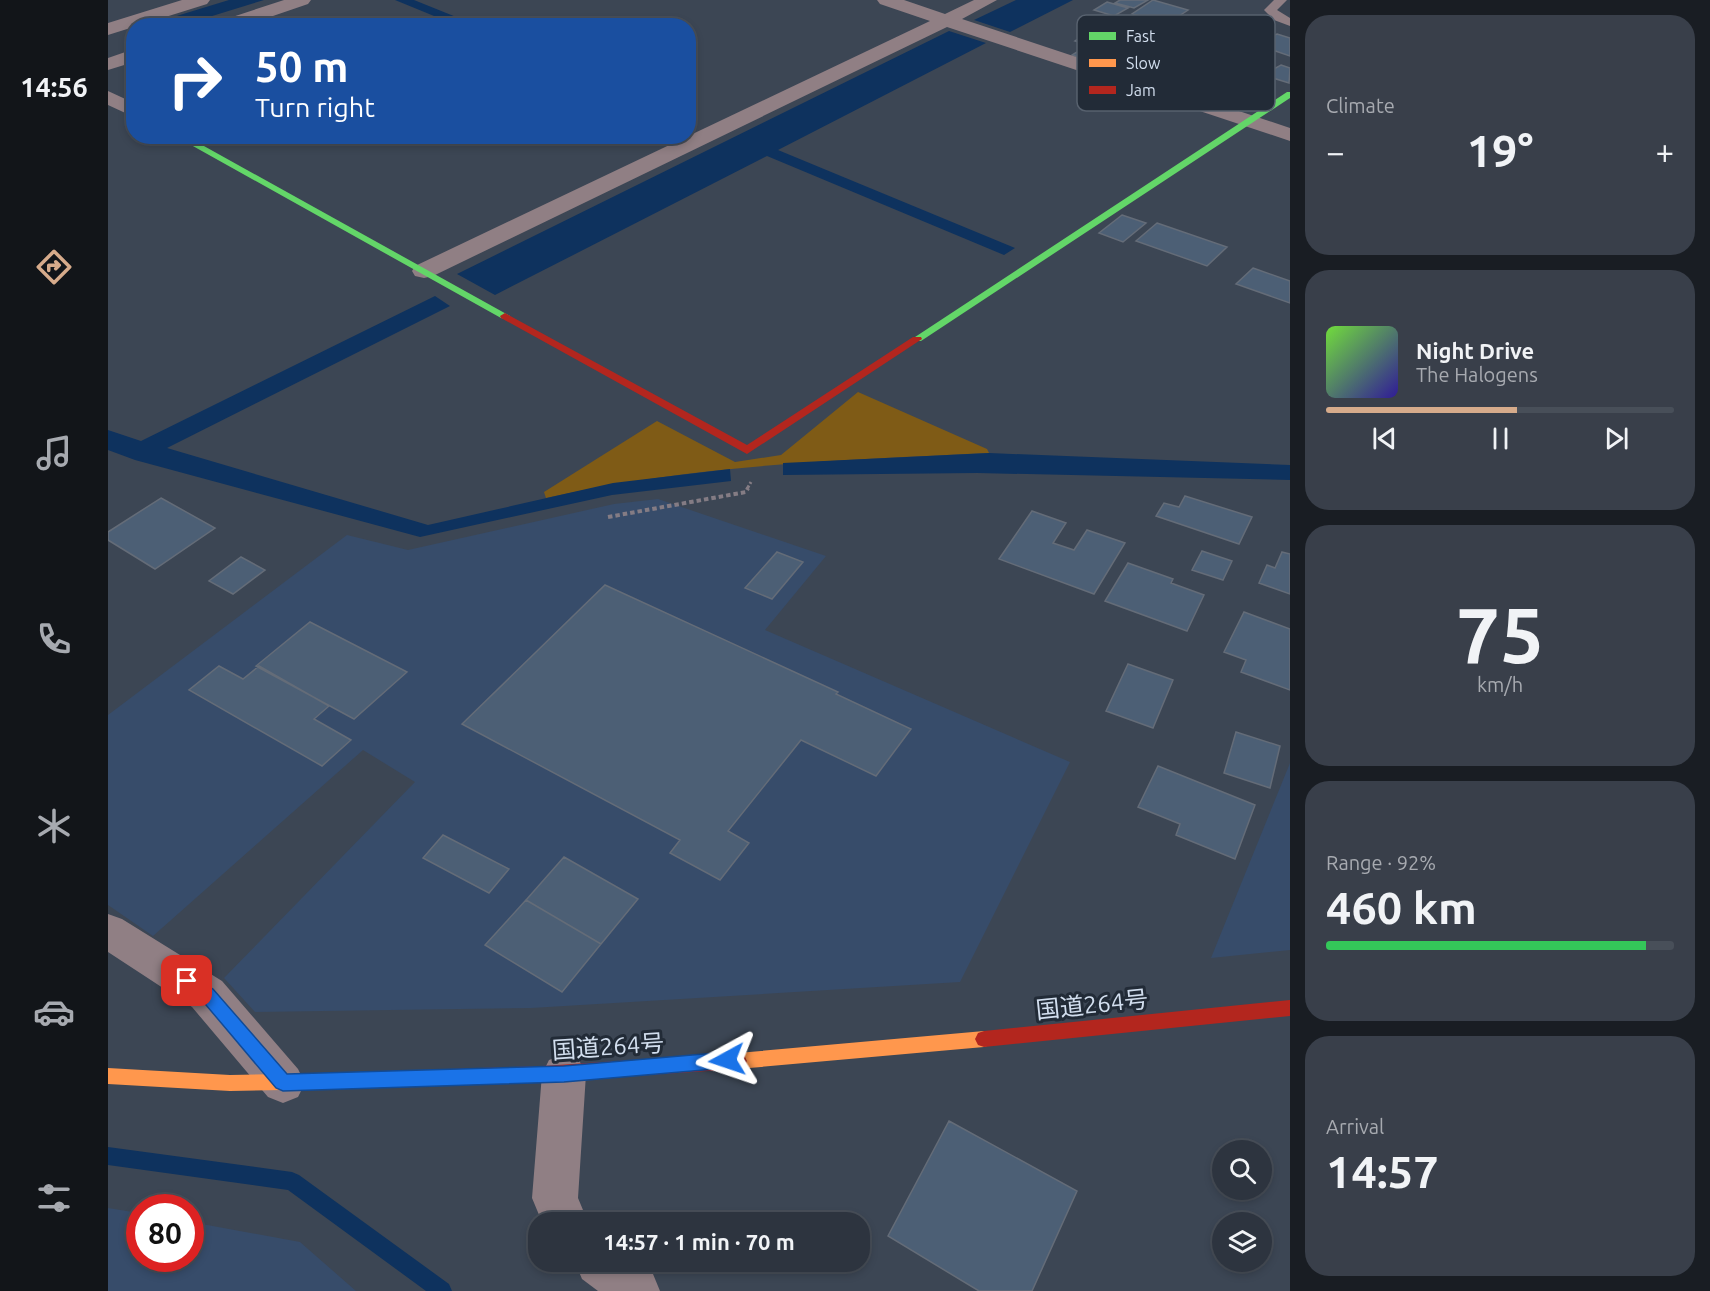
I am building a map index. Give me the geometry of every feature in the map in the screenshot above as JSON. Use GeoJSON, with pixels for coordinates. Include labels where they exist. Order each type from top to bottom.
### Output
{"type":"FeatureCollection","features":[{"type":"Feature","properties":{"kind":"main road"},"geometry":{"type":"LineString","coordinates":[[1275,104],[1290,94]]}},
{"type":"Feature","properties":{"kind":"main road"},"geometry":{"type":"LineString","coordinates":[[194,144],[747,450],[1264,111]]}},
{"type":"Feature","properties":{"kind":"main road","name":"国道264号"},"geometry":{"type":"LineString","coordinates":[[108,1076],[283,1083],[564,1074],[960,1041],[1290,1008]]}},
{"type":"Feature","properties":{"kind":"street"},"geometry":{"type":"LineString","coordinates":[[143,18],[201,0]]}},
{"type":"Feature","properties":{"kind":"street"},"geometry":{"type":"LineString","coordinates":[[249,18],[302,0]]}},
{"type":"Feature","properties":{"kind":"street"},"geometry":{"type":"LineString","coordinates":[[886,0],[1077,64]]}},
{"type":"Feature","properties":{"kind":"street"},"geometry":{"type":"LineString","coordinates":[[696,140],[988,0]]}},
{"type":"Feature","properties":{"kind":"street"},"geometry":{"type":"LineString","coordinates":[[108,29],[126,23]]}},
{"type":"Feature","properties":{"kind":"street"},"geometry":{"type":"LineString","coordinates":[[108,64],[126,58]]}},
{"type":"Feature","properties":{"kind":"street"},"geometry":{"type":"LineString","coordinates":[[108,97],[126,107]]}},
{"type":"Feature","properties":{"kind":"street"},"geometry":{"type":"LineString","coordinates":[[1215,111],[1290,135]]}},
{"type":"Feature","properties":{"kind":"street"},"geometry":{"type":"LineString","coordinates":[[424,271],[688,144]]}},
{"type":"Feature","properties":{"kind":"street"},"geometry":{"type":"LineString","coordinates":[[108,931],[207,994],[283,1083]]}},
{"type":"Feature","properties":{"kind":"street"},"geometry":{"type":"LineString","coordinates":[[561,1212],[555,1198],[564,1074]]}},
{"type":"Feature","properties":{"kind":"street"},"geometry":{"type":"LineString","coordinates":[[612,1272],[636,1291]]}},
{"type":"Feature","properties":{"kind":"lane"},"geometry":{"type":"LineString","coordinates":[[1281,0],[1270,10],[1278,18],[1290,22]]}},
{"type":"Feature","properties":{"kind":"path"},"geometry":{"type":"LineString","coordinates":[[608,517],[747,492],[754,476],[747,450]]}},
{"type":"Feature","properties":{"kind":"shaded area"},"geometry":{"type":"Polygon","coordinates":[[[229,0],[264,0],[206,18],[170,18],[229,0]]]}},
{"type":"Feature","properties":{"kind":"shaded area"},"geometry":{"type":"Polygon","coordinates":[[[395,0],[414,0],[459,18],[439,18],[395,0]]]}},
{"type":"Feature","properties":{"kind":"shaded area"},"geometry":{"type":"Polygon","coordinates":[[[1016,0],[1073,0],[1010,32],[974,20],[1016,0]]]}},
{"type":"Feature","properties":{"kind":"shaded area"},"geometry":{"type":"Polygon","coordinates":[[[949,31],[986,43],[778,150],[1015,248],[1004,255],[767,156],[495,295],[457,274],[949,31]]]}},
{"type":"Feature","properties":{"kind":"shaded area"},"geometry":{"type":"Polygon","coordinates":[[[435,296],[450,306],[167,448],[428,525],[613,483],[730,469],[731,481],[612,495],[420,537],[135,460],[108,450],[108,430],[141,441],[435,296]]]}},
{"type":"Feature","properties":{"kind":"shaded area"},"geometry":{"type":"Polygon","coordinates":[[[858,392],[987,449],[989,453],[766,466],[655,478],[546,498],[544,492],[657,421],[735,462],[781,455],[858,392]]]}},
{"type":"Feature","properties":{"kind":"shaded area"},"geometry":{"type":"Polygon","coordinates":[[[989,453],[1290,465],[1290,480],[977,473],[783,475],[783,463],[989,453]]]}},
{"type":"Feature","properties":{"kind":"shaded area"},"geometry":{"type":"Polygon","coordinates":[[[658,499],[826,556],[765,630],[1070,762],[960,982],[531,1008],[255,1012],[224,978],[415,782],[363,750],[153,936],[108,905],[108,715],[347,535],[408,550],[614,504],[658,499]]]}},
{"type":"Feature","properties":{"kind":"shaded area"},"geometry":{"type":"Polygon","coordinates":[[[1290,763],[1290,950],[1211,958],[1290,763]]]}},
{"type":"Feature","properties":{"kind":"shaded area"},"geometry":{"type":"Polygon","coordinates":[[[108,1208],[126,1211],[126,1272],[204,1272],[204,1224],[300,1242],[356,1291],[108,1291],[108,1208]]]}},
{"type":"Feature","properties":{"kind":"building"},"geometry":{"type":"Polygon","coordinates":[[[1120,0],[1148,0],[1134,8],[1115,3],[1120,0]]]}},
{"type":"Feature","properties":{"kind":"building"},"geometry":{"type":"Polygon","coordinates":[[[1153,0],[1188,10],[1180,15],[1132,14],[1153,0]]]}},
{"type":"Feature","properties":{"kind":"building"},"geometry":{"type":"Polygon","coordinates":[[[1107,2],[1128,8],[1116,15],[1094,10],[1107,2]]]}},
{"type":"Feature","properties":{"kind":"building"},"geometry":{"type":"Polygon","coordinates":[[[1275,35],[1290,38],[1290,56],[1275,51],[1275,35]]]}},
{"type":"Feature","properties":{"kind":"building"},"geometry":{"type":"Polygon","coordinates":[[[1281,65],[1290,68],[1289,83],[1275,79],[1275,68],[1281,65]]]}},
{"type":"Feature","properties":{"kind":"building"},"geometry":{"type":"Polygon","coordinates":[[[1122,215],[1146,223],[1123,242],[1099,233],[1122,215]]]}},
{"type":"Feature","properties":{"kind":"building"},"geometry":{"type":"Polygon","coordinates":[[[1157,223],[1227,247],[1207,266],[1136,241],[1157,223]]]}},
{"type":"Feature","properties":{"kind":"building"},"geometry":{"type":"Polygon","coordinates":[[[1253,268],[1290,281],[1290,303],[1236,284],[1253,268]]]}},
{"type":"Feature","properties":{"kind":"building"},"geometry":{"type":"Polygon","coordinates":[[[1185,496],[1252,517],[1239,544],[1156,516],[1164,503],[1179,507],[1185,496]]]}},
{"type":"Feature","properties":{"kind":"building"},"geometry":{"type":"Polygon","coordinates":[[[161,498],[215,528],[155,569],[108,540],[108,532],[161,498]]]}},
{"type":"Feature","properties":{"kind":"building"},"geometry":{"type":"Polygon","coordinates":[[[1032,511],[1066,523],[1053,543],[1074,550],[1087,530],[1125,543],[1094,594],[999,559],[1032,511]]]}},
{"type":"Feature","properties":{"kind":"building"},"geometry":{"type":"Polygon","coordinates":[[[1202,551],[1232,561],[1223,580],[1192,570],[1202,551]]]}},
{"type":"Feature","properties":{"kind":"building"},"geometry":{"type":"Polygon","coordinates":[[[777,552],[803,562],[772,599],[745,588],[777,552]]]}},
{"type":"Feature","properties":{"kind":"building"},"geometry":{"type":"Polygon","coordinates":[[[1282,552],[1290,554],[1290,594],[1259,583],[1267,565],[1275,568],[1282,552]]]}},
{"type":"Feature","properties":{"kind":"building"},"geometry":{"type":"Polygon","coordinates":[[[241,557],[265,570],[233,594],[209,581],[241,557]]]}},
{"type":"Feature","properties":{"kind":"building"},"geometry":{"type":"Polygon","coordinates":[[[1128,563],[1173,579],[1171,583],[1204,595],[1187,631],[1105,601],[1128,563]]]}},
{"type":"Feature","properties":{"kind":"building"},"geometry":{"type":"Polygon","coordinates":[[[605,585],[838,692],[836,694],[911,729],[876,776],[801,740],[728,831],[749,843],[720,880],[670,853],[680,840],[462,724],[605,585]]]}},
{"type":"Feature","properties":{"kind":"building"},"geometry":{"type":"Polygon","coordinates":[[[1244,612],[1290,629],[1290,690],[1241,672],[1246,660],[1224,652],[1244,612]]]}},
{"type":"Feature","properties":{"kind":"building"},"geometry":{"type":"Polygon","coordinates":[[[310,622],[407,672],[354,719],[256,666],[310,622]]]}},
{"type":"Feature","properties":{"kind":"building"},"geometry":{"type":"Polygon","coordinates":[[[1128,664],[1173,680],[1153,728],[1106,711],[1128,664]]]}},
{"type":"Feature","properties":{"kind":"building"},"geometry":{"type":"Polygon","coordinates":[[[219,666],[243,679],[259,666],[329,706],[314,719],[351,740],[322,766],[189,690],[219,666]]]}},
{"type":"Feature","properties":{"kind":"building"},"geometry":{"type":"Polygon","coordinates":[[[1236,732],[1280,746],[1270,788],[1224,773],[1236,732]]]}},
{"type":"Feature","properties":{"kind":"building"},"geometry":{"type":"Polygon","coordinates":[[[1158,766],[1255,805],[1235,859],[1176,835],[1180,824],[1138,807],[1158,766]]]}},
{"type":"Feature","properties":{"kind":"building"},"geometry":{"type":"Polygon","coordinates":[[[443,835],[509,869],[489,893],[423,858],[443,835]]]}},
{"type":"Feature","properties":{"kind":"building"},"geometry":{"type":"Polygon","coordinates":[[[564,857],[638,899],[601,944],[526,900],[564,857]]]}},
{"type":"Feature","properties":{"kind":"building"},"geometry":{"type":"Polygon","coordinates":[[[526,900],[601,944],[562,992],[485,945],[526,900]]]}},
{"type":"Feature","properties":{"kind":"building"},"geometry":{"type":"Polygon","coordinates":[[[949,1121],[1077,1191],[1032,1291],[979,1291],[888,1236],[949,1121]]]}},
{"type":"Feature","properties":{"kind":"waterway"},"geometry":{"type":"LineString","coordinates":[[108,1156],[292,1181],[442,1291]]}},
{"type":"Feature","properties":{"kind":"traffic: fast"},"geometry":{"type":"LineString","coordinates":[[1275,104],[1290,94]]}},
{"type":"Feature","properties":{"kind":"traffic: fast"},"geometry":{"type":"LineString","coordinates":[[917,339],[1264,111]]}},
{"type":"Feature","properties":{"kind":"traffic: fast"},"geometry":{"type":"LineString","coordinates":[[193,144],[505,316]]}},
{"type":"Feature","properties":{"kind":"traffic: slow"},"geometry":{"type":"LineString","coordinates":[[738,1061],[984,1039]]}},
{"type":"Feature","properties":{"kind":"traffic: slow"},"geometry":{"type":"LineString","coordinates":[[108,1076],[230,1083],[340,1081]]}},
{"type":"Feature","properties":{"kind":"traffic: jam"},"geometry":{"type":"LineString","coordinates":[[505,316],[747,450],[917,339]]}},
{"type":"Feature","properties":{"kind":"traffic: jam"},"geometry":{"type":"LineString","coordinates":[[984,1039],[1290,1008]]}},
{"type":"Feature","properties":{"kind":"traffic: jam"},"geometry":{"type":"LineString","coordinates":[[340,1081],[542,1074],[738,1061]]}},
{"type":"Feature","properties":{"kind":"route"},"geometry":{"type":"LineString","coordinates":[[187,981],[207,994],[283,1083],[564,1074],[727,1060]]}}]}
